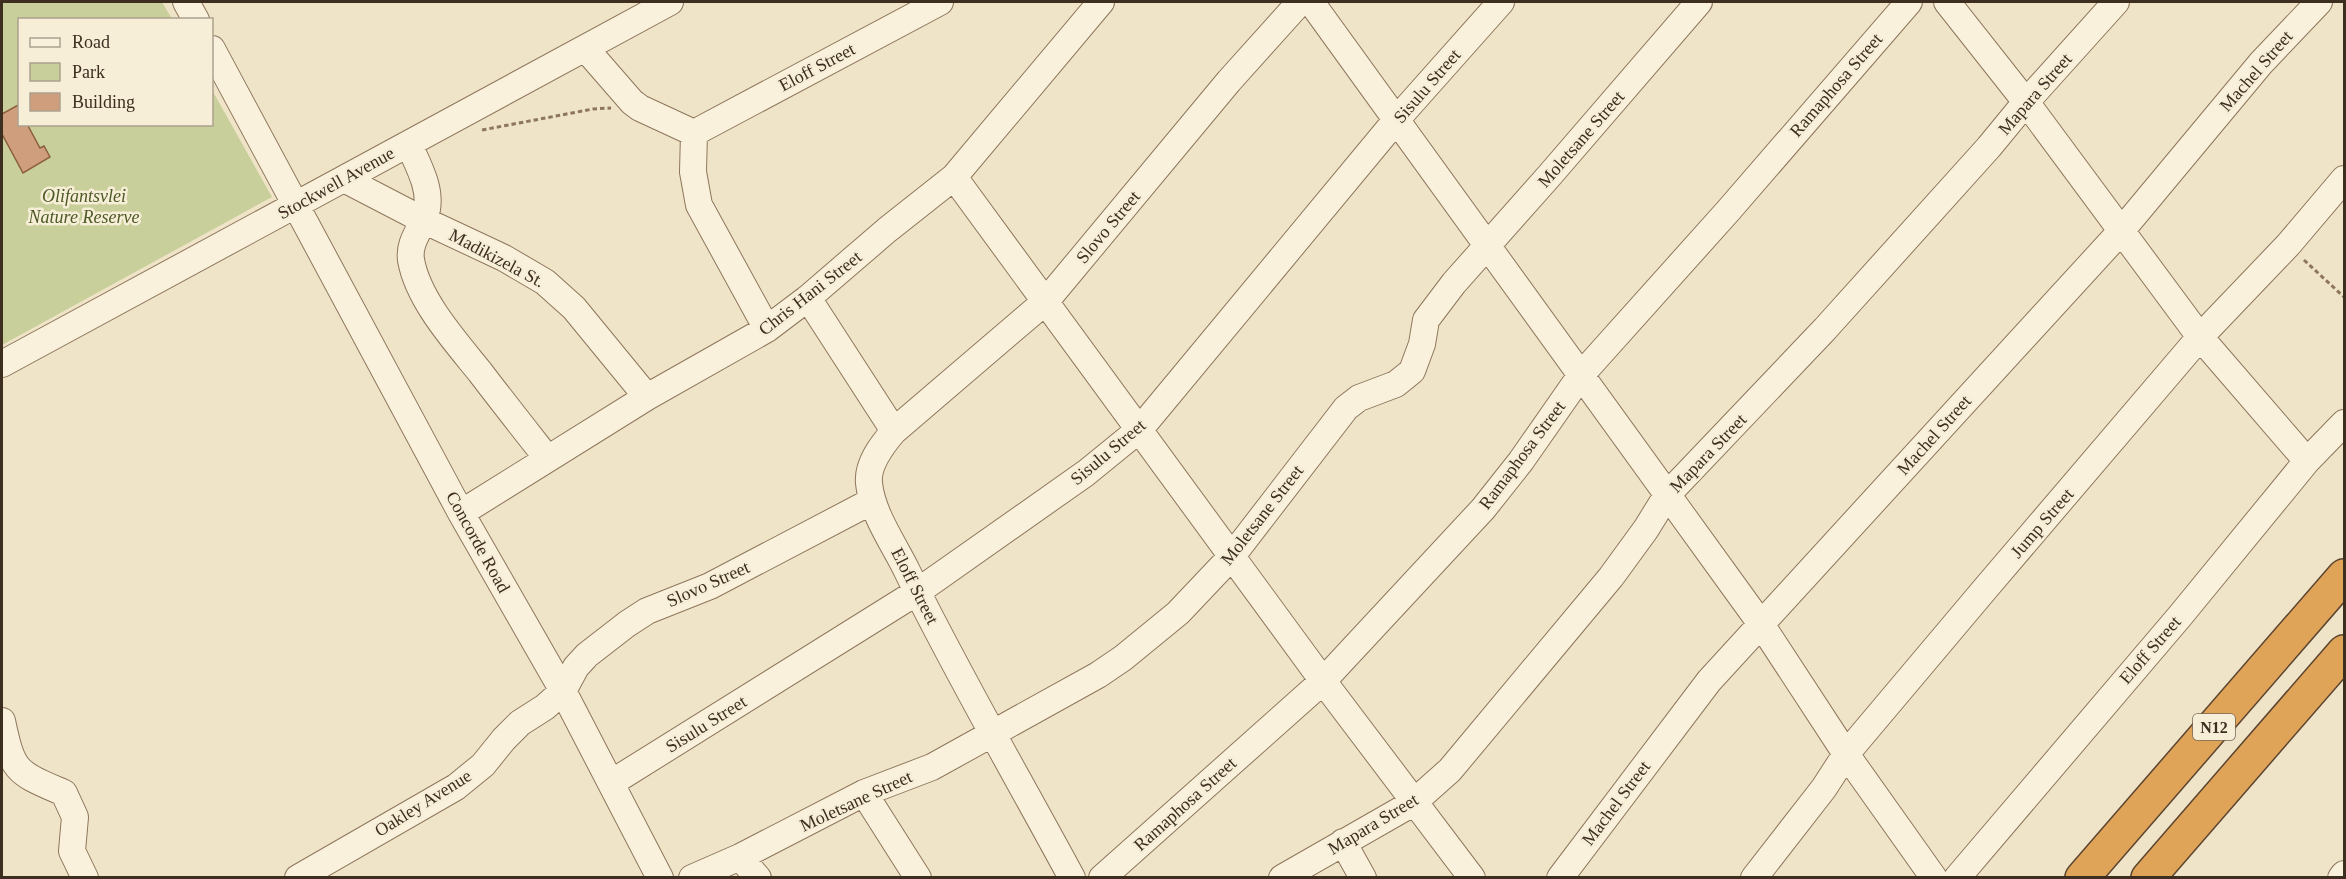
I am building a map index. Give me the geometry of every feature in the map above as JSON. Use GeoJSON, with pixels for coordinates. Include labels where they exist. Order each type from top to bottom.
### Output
{"type":"FeatureCollection","features":[{"type":"Feature","properties":{"kind":"highway","name":"N12"},"geometry":{"type":"LineString","coordinates":[[2082,878],[2344,576]]}},
{"type":"Feature","properties":{"kind":"highway","name":"N12"},"geometry":{"type":"LineString","coordinates":[[2148,878],[2344,652]]}},
{"type":"Feature","properties":{"kind":"street"},"geometry":{"type":"LineString","coordinates":[[186,2],[195,18]]}},
{"type":"Feature","properties":{"kind":"street","name":"Stockwell Avenue"},"geometry":{"type":"LineString","coordinates":[[2,364],[670,2]]}},
{"type":"Feature","properties":{"kind":"street","name":"Eloff Street"},"geometry":{"type":"LineString","coordinates":[[694,133],[940,2]]}},
{"type":"Feature","properties":{"kind":"street","name":"Chris Hani Street"},"geometry":{"type":"LineString","coordinates":[[461,513],[647,397],[767,329],[808,298],[887,230],[954,177],[1101,2]]}},
{"type":"Feature","properties":{"kind":"street","name":"Slovo Street"},"geometry":{"type":"LineString","coordinates":[[894,431],[1046,302],[1229,81],[1300,2]]}},
{"type":"Feature","properties":{"kind":"street"},"geometry":{"type":"LineString","coordinates":[[1311,2],[1761,624],[1846,754],[1934,878]]}},
{"type":"Feature","properties":{"kind":"street","name":"Sisulu Street"},"geometry":{"type":"LineString","coordinates":[[611,783],[917,592],[1086,473],[1140,429],[1397,119],[1501,2]]}},
{"type":"Feature","properties":{"kind":"street","name":"Moletsane Street"},"geometry":{"type":"LineString","coordinates":[[692,878],[740,857],[864,793],[932,767],[994,734],[1123,658],[1178,613],[1232,556],[1346,408],[1359,398],[1396,384],[1412,371],[1422,344],[1426,320],[1454,283],[1699,2]]}},
{"type":"Feature","properties":{"kind":"street","name":"Ramaphosa Street"},"geometry":{"type":"LineString","coordinates":[[1102,878],[1323,681],[1483,509],[1521,461],[1581,375],[1728,211],[1909,2]]}},
{"type":"Feature","properties":{"kind":"street"},"geometry":{"type":"LineString","coordinates":[[1947,2],[2026,102],[2200,337],[2307,461]]}},
{"type":"Feature","properties":{"kind":"street","name":"Mapara Street"},"geometry":{"type":"LineString","coordinates":[[1282,878],[1413,803],[1450,770],[1565,634],[1639,539],[1667,495],[1833,321],[1974,165],[2026,102],[2116,2]]}},
{"type":"Feature","properties":{"kind":"street","name":"Machel Street"},"geometry":{"type":"LineString","coordinates":[[1560,878],[1709,681],[2122,230],[2261,63],[2319,2]]}},
{"type":"Feature","properties":{"kind":"street"},"geometry":{"type":"LineString","coordinates":[[585,48],[640,108],[694,133],[693,172],[699,205],[767,329]]}},
{"type":"Feature","properties":{"kind":"street","name":"Concorde Road"},"geometry":{"type":"LineString","coordinates":[[213,51],[461,513],[563,691],[660,878]]}},
{"type":"Feature","properties":{"kind":"street"},"geometry":{"type":"LineString","coordinates":[[409,144],[427,187],[427,209],[414,238],[411,251],[415,273],[425,296],[451,335],[548,458]]}},
{"type":"Feature","properties":{"kind":"street"},"geometry":{"type":"LineString","coordinates":[[954,177],[1413,803],[1472,878]]}},
{"type":"Feature","properties":{"kind":"street","name":"Madikizela St."},"geometry":{"type":"LineString","coordinates":[[344,179],[504,258],[545,282],[574,308],[647,397]]}},
{"type":"Feature","properties":{"kind":"street","name":"Jump Street"},"geometry":{"type":"LineString","coordinates":[[1754,878],[1817,797],[1846,754],[2200,337],[2288,245],[2344,179]]}},
{"type":"Feature","properties":{"kind":"street"},"geometry":{"type":"LineString","coordinates":[[808,298],[894,431]]}},
{"type":"Feature","properties":{"kind":"street","name":"Eloff Street"},"geometry":{"type":"LineString","coordinates":[[1957,878],[2180,616],[2307,461],[2344,423]]}},
{"type":"Feature","properties":{"kind":"street","name":"Eloff Street"},"geometry":{"type":"LineString","coordinates":[[894,431],[881,447],[873,464],[869,481],[872,501],[917,592],[1072,878]]}},
{"type":"Feature","properties":{"kind":"street","name":"Slovo Street"},"geometry":{"type":"LineString","coordinates":[[563,691],[576,667],[587,655],[603,641],[647,611],[710,586],[872,501]]}},
{"type":"Feature","properties":{"kind":"street","name":"Oakley Avenue"},"geometry":{"type":"LineString","coordinates":[[298,878],[456,787],[483,765],[504,738],[520,723],[545,707],[563,691]]}},
{"type":"Feature","properties":{"kind":"street"},"geometry":{"type":"LineString","coordinates":[[2,721],[14,764],[24,774],[64,793],[67,797],[75,817],[72,851],[85,878]]}},
{"type":"Feature","properties":{"kind":"street"},"geometry":{"type":"LineString","coordinates":[[864,793],[918,878]]}},
{"type":"Feature","properties":{"kind":"street"},"geometry":{"type":"LineString","coordinates":[[1343,842],[1363,878]]}},
{"type":"Feature","properties":{"kind":"street"},"geometry":{"type":"LineString","coordinates":[[740,857],[758,878]]}},
{"type":"Feature","properties":{"kind":"street"},"geometry":{"type":"LineString","coordinates":[[2341,878],[2344,874]]}},
{"type":"Feature","properties":{"kind":"path"},"geometry":{"type":"LineString","coordinates":[[478,130],[593,109],[640,108]]}},
{"type":"Feature","properties":{"kind":"path"},"geometry":{"type":"LineString","coordinates":[[2288,245],[2344,297]]}},
{"type":"Feature","properties":{"kind":"green space","name":"Olifantsvlei Nature Reserve"},"geometry":{"type":"Polygon","coordinates":[[[2,2],[162,2],[171,18],[18,18],[18,126],[213,126],[213,92],[272,197],[2,345],[2,2]]]}},
{"type":"Feature","properties":{"kind":"building"},"geometry":{"type":"Polygon","coordinates":[[[18,105],[18,126],[28,126],[40,148],[44,146],[50,157],[23,173],[2,134],[2,114],[18,105]]]}}]}
